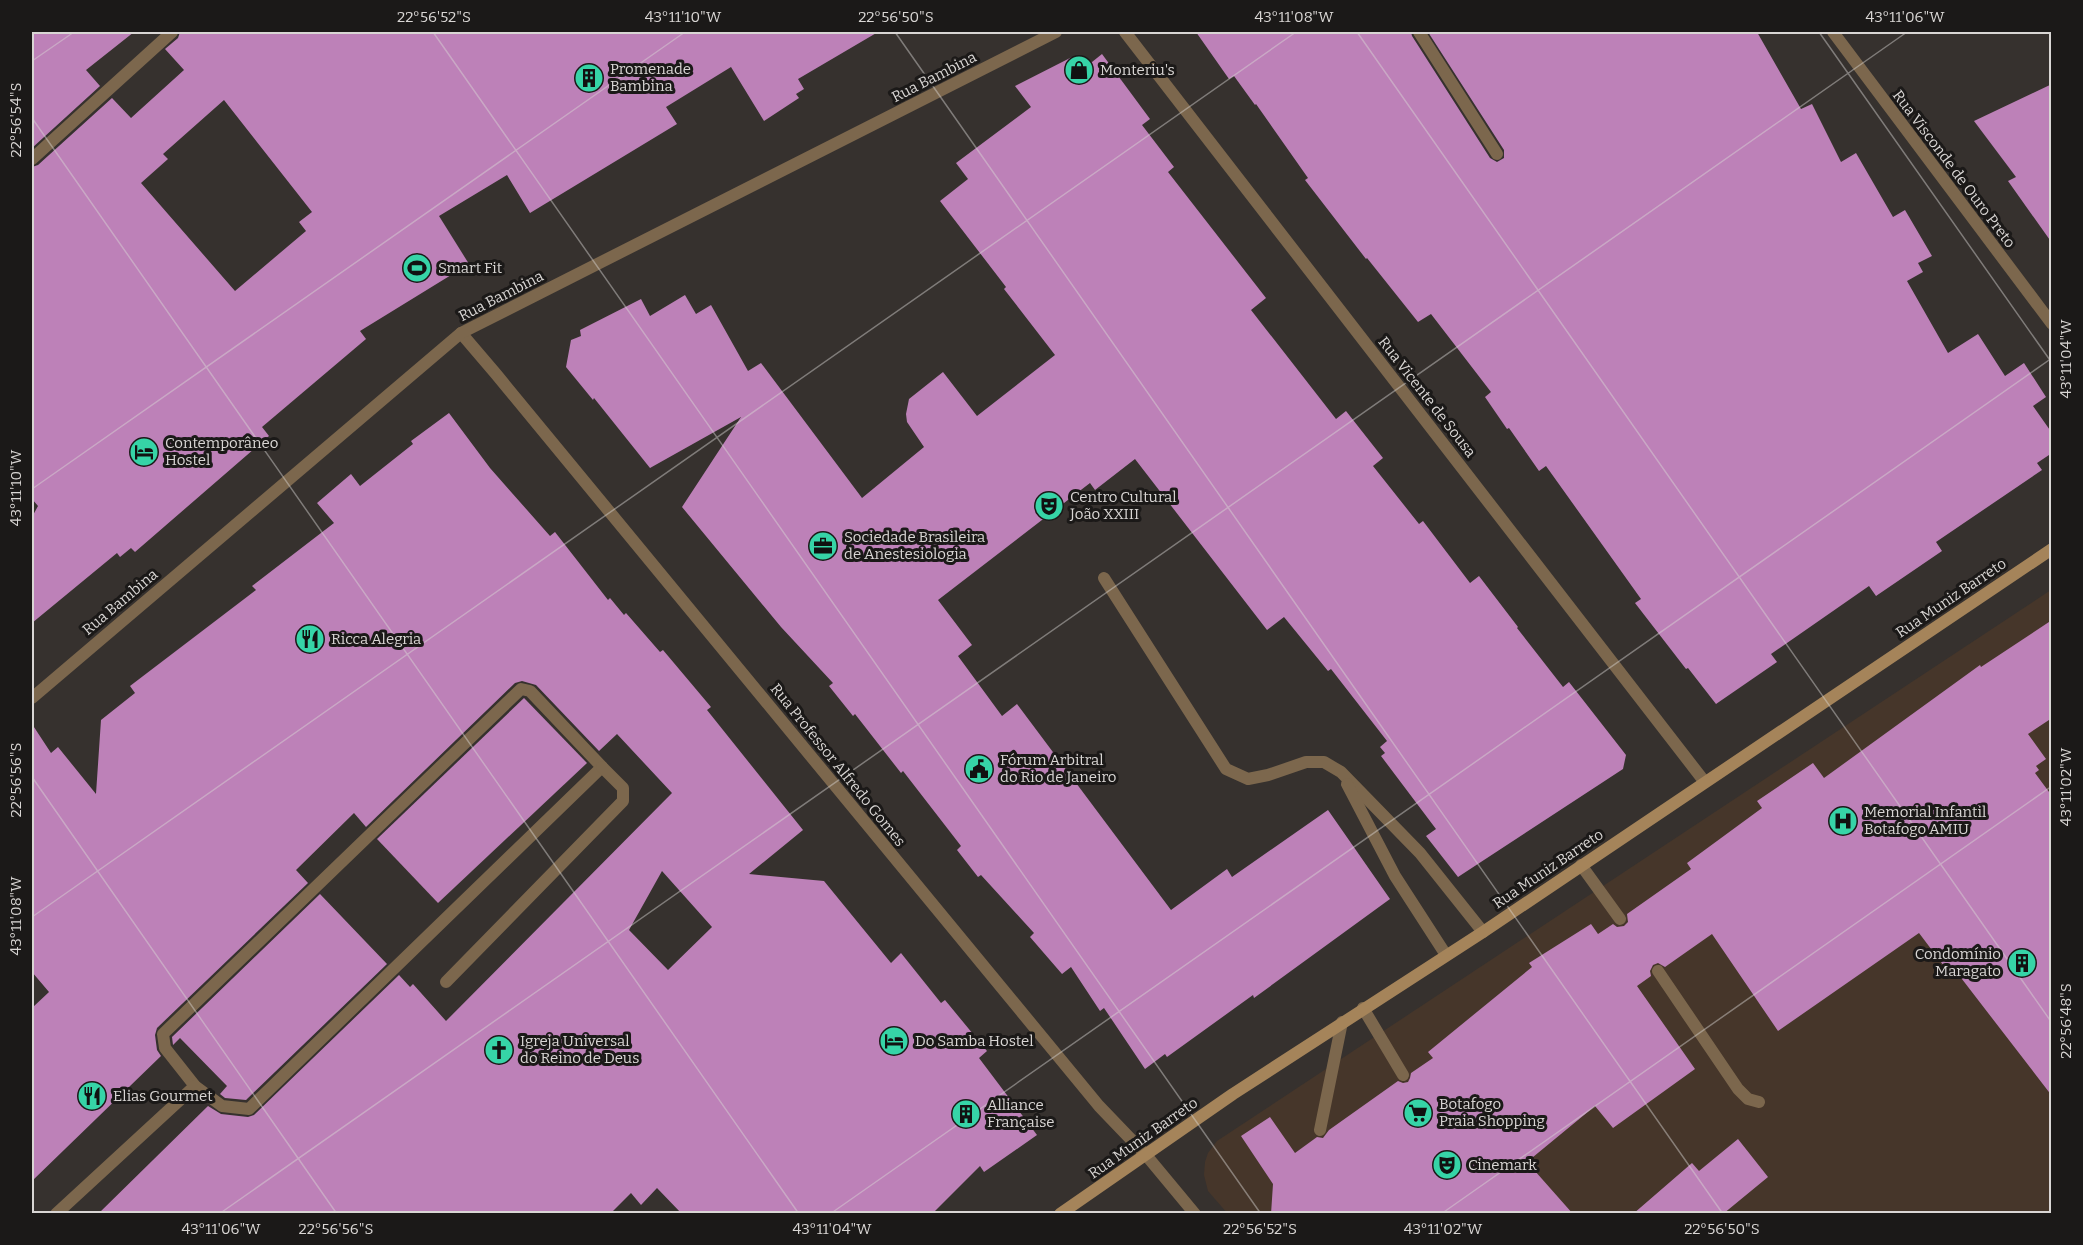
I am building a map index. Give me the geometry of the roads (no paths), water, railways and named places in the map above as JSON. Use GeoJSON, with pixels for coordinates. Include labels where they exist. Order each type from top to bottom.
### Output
{"type":"FeatureCollection","features":[{"type":"Feature","properties":{"kind":"main road","name":"Rua Muniz Barreto"},"geometry":{"type":"LineString","coordinates":[[1060,1214],[1233,1094],[1483,932],[1704,781],[2052,549]]}},
{"type":"Feature","properties":{"kind":"street"},"geometry":{"type":"LineString","coordinates":[[32,159],[172,32]]}},
{"type":"Feature","properties":{"kind":"street","name":"Rua Bambina"},"geometry":{"type":"LineString","coordinates":[[32,698],[461,333],[1056,32]]}},
{"type":"Feature","properties":{"kind":"street","name":"Rua Vicente de Sousa"},"geometry":{"type":"LineString","coordinates":[[1125,32],[1704,781]]}},
{"type":"Feature","properties":{"kind":"street"},"geometry":{"type":"LineString","coordinates":[[1419,32],[1497,154]]}},
{"type":"Feature","properties":{"kind":"street","name":"Rua Visconde de Ouro Preto"},"geometry":{"type":"LineString","coordinates":[[1833,32],[2052,324]]}},
{"type":"Feature","properties":{"kind":"street","name":"Rua Professor Alfredo Gomes"},"geometry":{"type":"LineString","coordinates":[[461,333],[1099,1106],[1146,1155],[1195,1214]]}},
{"type":"Feature","properties":{"kind":"street"},"geometry":{"type":"LineString","coordinates":[[1104,578],[1226,769],[1248,779],[1306,762],[1324,762],[1341,772],[1420,853],[1483,932]]}},
{"type":"Feature","properties":{"kind":"street"},"geometry":{"type":"LineString","coordinates":[[446,982],[623,801],[623,788],[530,691],[521,689],[164,1034],[165,1048],[195,1086],[222,1106],[249,1109],[602,767]]}},
{"type":"Feature","properties":{"kind":"street"},"geometry":{"type":"LineString","coordinates":[[1341,772],[1395,876],[1446,955]]}},
{"type":"Feature","properties":{"kind":"street"},"geometry":{"type":"LineString","coordinates":[[1581,865],[1620,919]]}},
{"type":"Feature","properties":{"kind":"street"},"geometry":{"type":"LineString","coordinates":[[1658,971],[1737,1089],[1748,1100],[1759,1102]]}},
{"type":"Feature","properties":{"kind":"street"},"geometry":{"type":"LineString","coordinates":[[1363,1008],[1403,1075]]}},
{"type":"Feature","properties":{"kind":"street"},"geometry":{"type":"LineString","coordinates":[[1320,1130],[1342,1022]]}},
{"type":"Feature","properties":{"kind":"street"},"geometry":{"type":"LineString","coordinates":[[56,1214],[195,1086]]}},
{"type":"Feature","properties":{"kind":"place","name":"Monteriu's"},"geometry":{"type":"Point","coordinates":[1079,70]}},
{"type":"Feature","properties":{"kind":"place","name":"Promenade Bambina"},"geometry":{"type":"Point","coordinates":[589,78]}},
{"type":"Feature","properties":{"kind":"place","name":"Smart Fit"},"geometry":{"type":"Point","coordinates":[417,268]}},
{"type":"Feature","properties":{"kind":"place","name":"Contemporâneo Hostel"},"geometry":{"type":"Point","coordinates":[144,452]}},
{"type":"Feature","properties":{"kind":"place","name":"Centro Cultural João XXIII"},"geometry":{"type":"Point","coordinates":[1049,506]}},
{"type":"Feature","properties":{"kind":"place","name":"Sociedade Brasileira de Anestesiologia"},"geometry":{"type":"Point","coordinates":[823,546]}},
{"type":"Feature","properties":{"kind":"place","name":"Ricca Alegria"},"geometry":{"type":"Point","coordinates":[310,639]}},
{"type":"Feature","properties":{"kind":"place","name":"Fórum Arbitral do Rio de Janeiro"},"geometry":{"type":"Point","coordinates":[979,769]}},
{"type":"Feature","properties":{"kind":"place","name":"Memorial Infantil Botafogo AMIU"},"geometry":{"type":"Point","coordinates":[1843,821]}},
{"type":"Feature","properties":{"kind":"place","name":"Condomínio Maragato"},"geometry":{"type":"Point","coordinates":[2022,963]}},
{"type":"Feature","properties":{"kind":"place","name":"Do Samba Hostel"},"geometry":{"type":"Point","coordinates":[894,1041]}},
{"type":"Feature","properties":{"kind":"place","name":"Igreja Universal do Reino de Deus"},"geometry":{"type":"Point","coordinates":[499,1050]}},
{"type":"Feature","properties":{"kind":"place","name":"Elias Gourmet"},"geometry":{"type":"Point","coordinates":[92,1096]}},
{"type":"Feature","properties":{"kind":"place","name":"Botafogo Praia Shopping"},"geometry":{"type":"Point","coordinates":[1418,1113]}},
{"type":"Feature","properties":{"kind":"place","name":"Alliance Française"},"geometry":{"type":"Point","coordinates":[966,1114]}},
{"type":"Feature","properties":{"kind":"place","name":"Cinemark"},"geometry":{"type":"Point","coordinates":[1447,1165]}}]}
